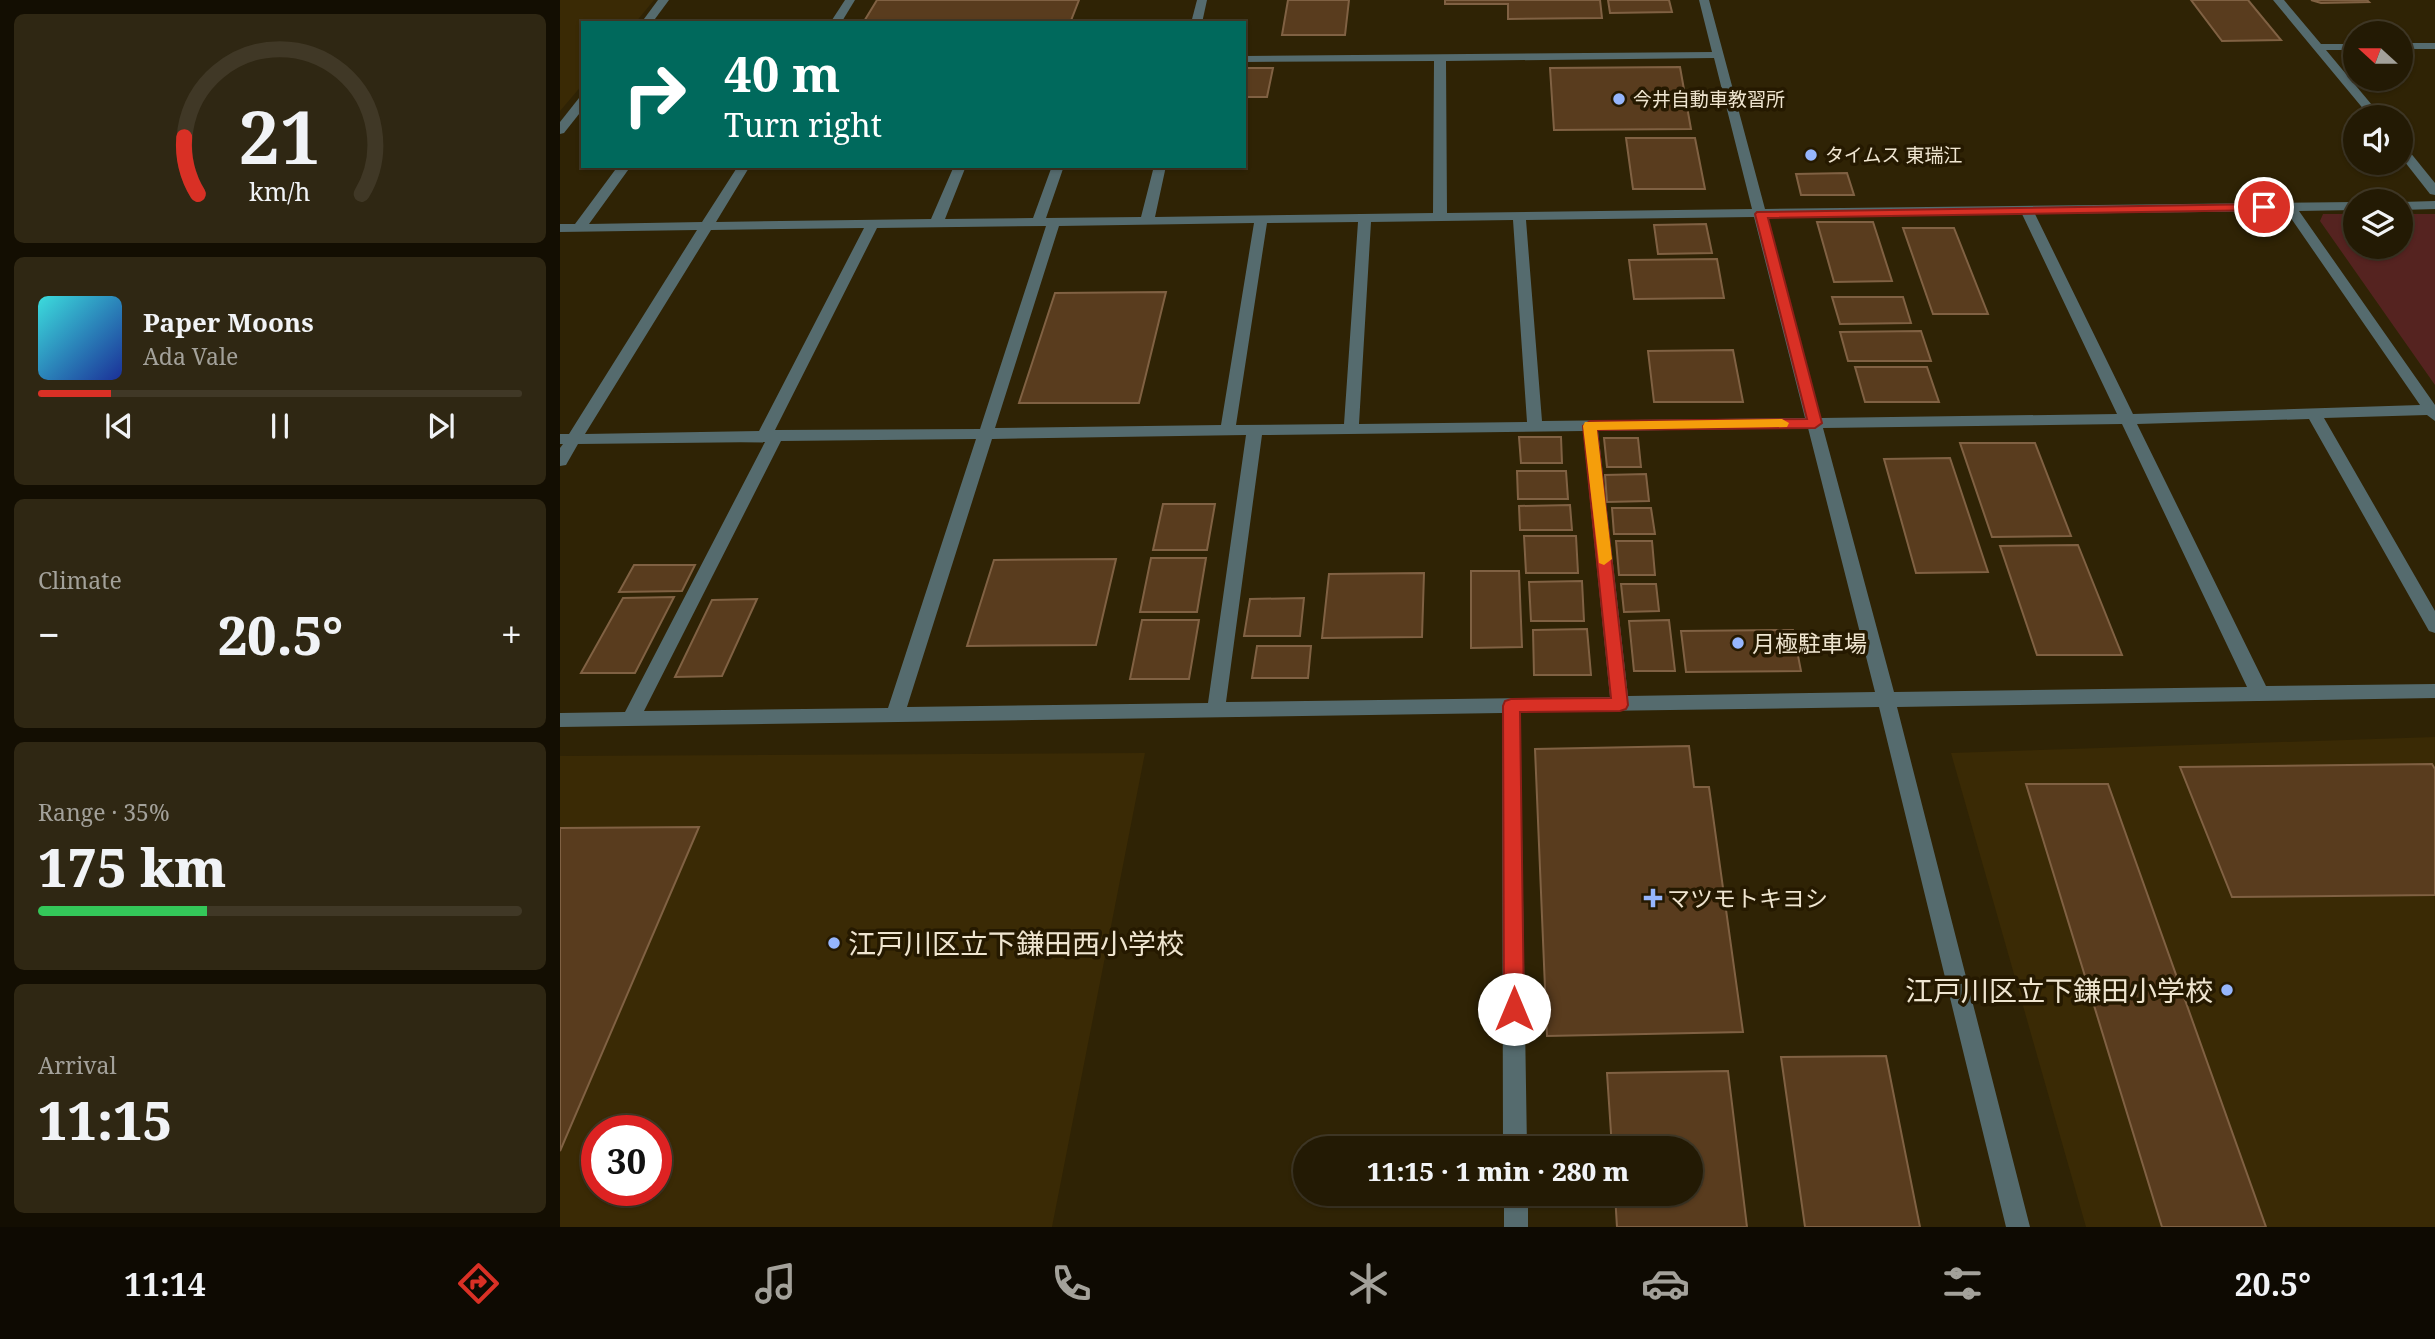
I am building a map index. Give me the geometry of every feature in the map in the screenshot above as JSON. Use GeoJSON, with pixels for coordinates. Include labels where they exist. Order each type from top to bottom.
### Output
{"type":"FeatureCollection","features":[{"type":"Feature","properties":{"kind":"street"},"geometry":{"type":"LineString","coordinates":[[648,21],[664,0]]}},
{"type":"Feature","properties":{"kind":"street"},"geometry":{"type":"LineString","coordinates":[[836,21],[850,0]]}},
{"type":"Feature","properties":{"kind":"street"},"geometry":{"type":"LineString","coordinates":[[1197,21],[1202,0]]}},
{"type":"Feature","properties":{"kind":"street"},"geometry":{"type":"LineString","coordinates":[[1704,0],[1815,423],[2018,1227]]}},
{"type":"Feature","properties":{"kind":"street"},"geometry":{"type":"LineString","coordinates":[[2278,0],[2366,105]]}},
{"type":"Feature","properties":{"kind":"street"},"geometry":{"type":"LineString","coordinates":[[2413,47],[2435,46]]}},
{"type":"Feature","properties":{"kind":"street"},"geometry":{"type":"LineString","coordinates":[[2320,47],[2343,47]]}},
{"type":"Feature","properties":{"kind":"street"},"geometry":{"type":"LineString","coordinates":[[1246,59],[1717,55]]}},
{"type":"Feature","properties":{"kind":"street"},"geometry":{"type":"LineString","coordinates":[[1440,57],[1440,218]]}},
{"type":"Feature","properties":{"kind":"street"},"geometry":{"type":"LineString","coordinates":[[560,130],[581,104]]}},
{"type":"Feature","properties":{"kind":"street"},"geometry":{"type":"LineString","coordinates":[[2413,164],[2435,191]]}},
{"type":"Feature","properties":{"kind":"street"},"geometry":{"type":"LineString","coordinates":[[579,228],[624,168]]}},
{"type":"Feature","properties":{"kind":"street"},"geometry":{"type":"LineString","coordinates":[[560,461],[567,438],[743,168]]}},
{"type":"Feature","properties":{"kind":"street"},"geometry":{"type":"LineString","coordinates":[[936,224],[959,168]]}},
{"type":"Feature","properties":{"kind":"street"},"geometry":{"type":"LineString","coordinates":[[895,716],[988,433],[1046,223],[1058,168]]}},
{"type":"Feature","properties":{"kind":"street"},"geometry":{"type":"LineString","coordinates":[[1147,221],[1160,168]]}},
{"type":"Feature","properties":{"kind":"street"},"geometry":{"type":"LineString","coordinates":[[2413,206],[2435,205]]}},
{"type":"Feature","properties":{"kind":"street"},"geometry":{"type":"LineString","coordinates":[[560,228],[2343,206]]}},
{"type":"Feature","properties":{"kind":"street"},"geometry":{"type":"LineString","coordinates":[[2290,207],[2434,412]]}},
{"type":"Feature","properties":{"kind":"street"},"geometry":{"type":"LineString","coordinates":[[2027,211],[2260,694]]}},
{"type":"Feature","properties":{"kind":"street"},"geometry":{"type":"LineString","coordinates":[[1519,217],[1535,426]]}},
{"type":"Feature","properties":{"kind":"street"},"geometry":{"type":"LineString","coordinates":[[1351,429],[1365,219]]}},
{"type":"Feature","properties":{"kind":"street"},"geometry":{"type":"LineString","coordinates":[[1228,430],[1261,220]]}},
{"type":"Feature","properties":{"kind":"street"},"geometry":{"type":"LineString","coordinates":[[631,719],[872,225]]}},
{"type":"Feature","properties":{"kind":"street"},"geometry":{"type":"LineString","coordinates":[[567,438],[2127,419],[2434,412]]}},
{"type":"Feature","properties":{"kind":"street"},"geometry":{"type":"LineString","coordinates":[[2313,413],[2435,626]]}},
{"type":"Feature","properties":{"kind":"street"},"geometry":{"type":"LineString","coordinates":[[1590,426],[1620,705]]}},
{"type":"Feature","properties":{"kind":"street"},"geometry":{"type":"LineString","coordinates":[[1216,711],[1255,430]]}},
{"type":"Feature","properties":{"kind":"street"},"geometry":{"type":"LineString","coordinates":[[560,720],[2435,691]]}},
{"type":"Feature","properties":{"kind":"street"},"geometry":{"type":"LineString","coordinates":[[1511,706],[1515,1136]]}},
{"type":"Feature","properties":{"kind":"street"},"geometry":{"type":"LineString","coordinates":[[1516,1206],[1516,1227]]}},
{"type":"Feature","properties":{"kind":"shaded area"},"geometry":{"type":"Polygon","coordinates":[[[560,0],[654,0],[637,21],[581,21],[581,86],[560,111],[560,0]]]}},
{"type":"Feature","properties":{"kind":"shaded area"},"geometry":{"type":"Polygon","coordinates":[[[2323,214],[2343,214],[2343,254],[2320,221],[2323,214]]]}},
{"type":"Feature","properties":{"kind":"shaded area"},"geometry":{"type":"Polygon","coordinates":[[[2413,214],[2435,214],[2435,385],[2347,259],[2413,259],[2413,214]]]}},
{"type":"Feature","properties":{"kind":"shaded area","name":"江戸川区立下鎌田小学校"},"geometry":{"type":"Polygon","coordinates":[[[2435,737],[2435,1227],[2086,1227],[1951,753],[2435,737]]]}},
{"type":"Feature","properties":{"kind":"shaded area","name":"江戸川区立下鎌田西小学校"},"geometry":{"type":"Polygon","coordinates":[[[1145,753],[1052,1227],[560,1227],[560,756],[1145,753]]]}},
{"type":"Feature","properties":{"kind":"building"},"geometry":{"type":"Polygon","coordinates":[[[877,0],[1079,0],[1071,21],[864,21],[877,0]]]}},
{"type":"Feature","properties":{"kind":"building"},"geometry":{"type":"Polygon","coordinates":[[[1288,0],[1349,0],[1345,35],[1282,35],[1288,0]]]}},
{"type":"Feature","properties":{"kind":"building"},"geometry":{"type":"Polygon","coordinates":[[[1445,0],[1600,0],[1602,18],[1508,19],[1508,4],[1445,4],[1445,0]]]}},
{"type":"Feature","properties":{"kind":"building"},"geometry":{"type":"Polygon","coordinates":[[[1608,0],[1669,0],[1672,12],[1610,13],[1608,0]]]}},
{"type":"Feature","properties":{"kind":"building"},"geometry":{"type":"Polygon","coordinates":[[[2191,0],[2248,0],[2281,40],[2222,41],[2191,0]]]}},
{"type":"Feature","properties":{"kind":"building"},"geometry":{"type":"Polygon","coordinates":[[[2311,0],[2367,0],[2369,2],[2321,3],[2311,0]]]}},
{"type":"Feature","properties":{"kind":"building","name":"今井自動車教習所"},"geometry":{"type":"Polygon","coordinates":[[[1680,67],[1691,129],[1554,130],[1550,68],[1680,67]]]}},
{"type":"Feature","properties":{"kind":"building"},"geometry":{"type":"Polygon","coordinates":[[[1246,68],[1273,68],[1267,97],[1246,97],[1246,68]]]}},
{"type":"Feature","properties":{"kind":"building"},"geometry":{"type":"Polygon","coordinates":[[[1626,138],[1695,138],[1705,189],[1633,189],[1626,138]]]}},
{"type":"Feature","properties":{"kind":"building"},"geometry":{"type":"Polygon","coordinates":[[[1847,173],[1854,195],[1801,195],[1796,174],[1847,173]]]}},
{"type":"Feature","properties":{"kind":"building"},"geometry":{"type":"Polygon","coordinates":[[[1817,222],[1873,222],[1892,281],[1834,282],[1817,222]]]}},
{"type":"Feature","properties":{"kind":"building"},"geometry":{"type":"Polygon","coordinates":[[[1706,224],[1712,253],[1658,254],[1654,225],[1706,224]]]}},
{"type":"Feature","properties":{"kind":"building"},"geometry":{"type":"Polygon","coordinates":[[[1903,228],[1954,228],[1988,314],[1933,314],[1903,228]]]}},
{"type":"Feature","properties":{"kind":"building"},"geometry":{"type":"Polygon","coordinates":[[[1717,259],[1724,298],[1634,299],[1629,260],[1717,259]]]}},
{"type":"Feature","properties":{"kind":"building"},"geometry":{"type":"Polygon","coordinates":[[[1166,292],[1139,403],[1019,403],[1055,293],[1166,292]]]}},
{"type":"Feature","properties":{"kind":"building"},"geometry":{"type":"Polygon","coordinates":[[[1832,297],[1903,297],[1911,323],[1840,324],[1832,297]]]}},
{"type":"Feature","properties":{"kind":"building"},"geometry":{"type":"Polygon","coordinates":[[[1921,331],[1931,361],[1848,361],[1840,332],[1921,331]]]}},
{"type":"Feature","properties":{"kind":"building"},"geometry":{"type":"Polygon","coordinates":[[[1733,350],[1743,402],[1654,402],[1648,351],[1733,350]]]}},
{"type":"Feature","properties":{"kind":"building"},"geometry":{"type":"Polygon","coordinates":[[[1855,367],[1927,367],[1939,402],[1865,402],[1855,367]]]}},
{"type":"Feature","properties":{"kind":"building"},"geometry":{"type":"Polygon","coordinates":[[[1519,437],[1561,437],[1562,463],[1521,463],[1519,437]]]}},
{"type":"Feature","properties":{"kind":"building"},"geometry":{"type":"Polygon","coordinates":[[[1604,438],[1638,438],[1641,467],[1607,467],[1604,438]]]}},
{"type":"Feature","properties":{"kind":"building"},"geometry":{"type":"Polygon","coordinates":[[[1960,443],[2035,443],[2071,536],[1992,537],[1960,443]]]}},
{"type":"Feature","properties":{"kind":"building"},"geometry":{"type":"Polygon","coordinates":[[[1950,458],[1988,572],[1916,573],[1884,459],[1950,458]]]}},
{"type":"Feature","properties":{"kind":"building"},"geometry":{"type":"Polygon","coordinates":[[[1517,471],[1566,471],[1568,499],[1518,499],[1517,471]]]}},
{"type":"Feature","properties":{"kind":"building"},"geometry":{"type":"Polygon","coordinates":[[[1646,474],[1649,501],[1607,502],[1605,475],[1646,474]]]}},
{"type":"Feature","properties":{"kind":"building"},"geometry":{"type":"Polygon","coordinates":[[[1163,504],[1215,504],[1207,550],[1153,550],[1163,504]]]}},
{"type":"Feature","properties":{"kind":"building"},"geometry":{"type":"Polygon","coordinates":[[[1570,505],[1572,530],[1520,530],[1519,506],[1570,505]]]}},
{"type":"Feature","properties":{"kind":"building"},"geometry":{"type":"Polygon","coordinates":[[[1612,508],[1651,508],[1655,534],[1614,534],[1612,508]]]}},
{"type":"Feature","properties":{"kind":"building"},"geometry":{"type":"Polygon","coordinates":[[[1524,536],[1576,536],[1578,573],[1526,573],[1524,536]]]}},
{"type":"Feature","properties":{"kind":"building"},"geometry":{"type":"Polygon","coordinates":[[[1616,541],[1652,541],[1655,575],[1619,575],[1616,541]]]}},
{"type":"Feature","properties":{"kind":"building"},"geometry":{"type":"Polygon","coordinates":[[[2078,545],[2122,655],[2037,655],[2000,546],[2078,545]]]}},
{"type":"Feature","properties":{"kind":"building"},"geometry":{"type":"Polygon","coordinates":[[[1151,558],[1206,558],[1197,612],[1140,612],[1151,558]]]}},
{"type":"Feature","properties":{"kind":"building"},"geometry":{"type":"Polygon","coordinates":[[[1116,559],[1096,645],[967,646],[994,560],[1116,559]]]}},
{"type":"Feature","properties":{"kind":"building"},"geometry":{"type":"Polygon","coordinates":[[[634,565],[695,565],[682,591],[619,592],[634,565]]]}},
{"type":"Feature","properties":{"kind":"building"},"geometry":{"type":"Polygon","coordinates":[[[1471,571],[1519,571],[1522,647],[1471,648],[1471,571]]]}},
{"type":"Feature","properties":{"kind":"building"},"geometry":{"type":"Polygon","coordinates":[[[1424,573],[1422,637],[1322,638],[1329,574],[1424,573]]]}},
{"type":"Feature","properties":{"kind":"building"},"geometry":{"type":"Polygon","coordinates":[[[1582,581],[1584,621],[1531,621],[1529,582],[1582,581]]]}},
{"type":"Feature","properties":{"kind":"building"},"geometry":{"type":"Polygon","coordinates":[[[1621,584],[1656,584],[1659,611],[1624,612],[1621,584]]]}},
{"type":"Feature","properties":{"kind":"building"},"geometry":{"type":"Polygon","coordinates":[[[674,597],[635,673],[581,673],[623,598],[674,597]]]}},
{"type":"Feature","properties":{"kind":"building"},"geometry":{"type":"Polygon","coordinates":[[[1304,598],[1300,636],[1244,636],[1250,599],[1304,598]]]}},
{"type":"Feature","properties":{"kind":"building"},"geometry":{"type":"Polygon","coordinates":[[[757,599],[722,676],[675,677],[712,600],[757,599]]]}},
{"type":"Feature","properties":{"kind":"building"},"geometry":{"type":"Polygon","coordinates":[[[1142,620],[1199,620],[1189,679],[1130,679],[1142,620]]]}},
{"type":"Feature","properties":{"kind":"building"},"geometry":{"type":"Polygon","coordinates":[[[1669,620],[1675,671],[1634,671],[1629,621],[1669,620]]]}},
{"type":"Feature","properties":{"kind":"building"},"geometry":{"type":"Polygon","coordinates":[[[1587,629],[1591,675],[1534,675],[1533,630],[1587,629]]]}},
{"type":"Feature","properties":{"kind":"building"},"geometry":{"type":"Polygon","coordinates":[[[1793,630],[1801,671],[1686,672],[1681,631],[1793,630]]]}},
{"type":"Feature","properties":{"kind":"building"},"geometry":{"type":"Polygon","coordinates":[[[1257,646],[1311,646],[1308,678],[1252,678],[1257,646]]]}},
{"type":"Feature","properties":{"kind":"building"},"geometry":{"type":"Polygon","coordinates":[[[1689,746],[1694,787],[1709,787],[1743,1032],[1547,1036],[1535,749],[1689,746]]]}},
{"type":"Feature","properties":{"kind":"building"},"geometry":{"type":"Polygon","coordinates":[[[2432,764],[2435,769],[2435,895],[2232,897],[2180,767],[2432,764]]]}},
{"type":"Feature","properties":{"kind":"building"},"geometry":{"type":"Polygon","coordinates":[[[2026,784],[2108,784],[2266,1227],[2162,1227],[2026,784]]]}},
{"type":"Feature","properties":{"kind":"building"},"geometry":{"type":"Polygon","coordinates":[[[699,827],[560,1151],[560,828],[699,827]]]}},
{"type":"Feature","properties":{"kind":"building"},"geometry":{"type":"Polygon","coordinates":[[[1886,1056],[1920,1227],[1805,1227],[1781,1057],[1886,1056]]]}},
{"type":"Feature","properties":{"kind":"building"},"geometry":{"type":"Polygon","coordinates":[[[1728,1071],[1747,1227],[1617,1227],[1616,1206],[1703,1206],[1703,1136],[1611,1136],[1607,1073],[1728,1071]]]}},
{"type":"Feature","properties":{"kind":"slow traffic"},"geometry":{"type":"LineString","coordinates":[[1604,559],[1590,426],[1782,423]]}},
{"type":"Feature","properties":{"kind":"place","name":"今井自動車教習所"},"geometry":{"type":"Point","coordinates":[1619,99]}},
{"type":"Feature","properties":{"kind":"place","name":"タイムス 東瑞江"},"geometry":{"type":"Point","coordinates":[1811,155]}},
{"type":"Feature","properties":{"kind":"place","name":"月極駐車場"},"geometry":{"type":"Point","coordinates":[1738,643]}},
{"type":"Feature","properties":{"kind":"place","name":"マツモトキヨシ"},"geometry":{"type":"Point","coordinates":[1653,898]}},
{"type":"Feature","properties":{"kind":"place","name":"江戸川区立下鎌田西小学校"},"geometry":{"type":"Point","coordinates":[834,943]}},
{"type":"Feature","properties":{"kind":"place","name":"江戸川区立下鎌田小学校"},"geometry":{"type":"Point","coordinates":[2227,990]}},
{"type":"Feature","properties":{"kind":"route"},"geometry":{"type":"LineString","coordinates":[[1514,1009],[1511,706],[1620,705],[1590,426],[1815,423],[1761,214],[2264,207]]}}]}
